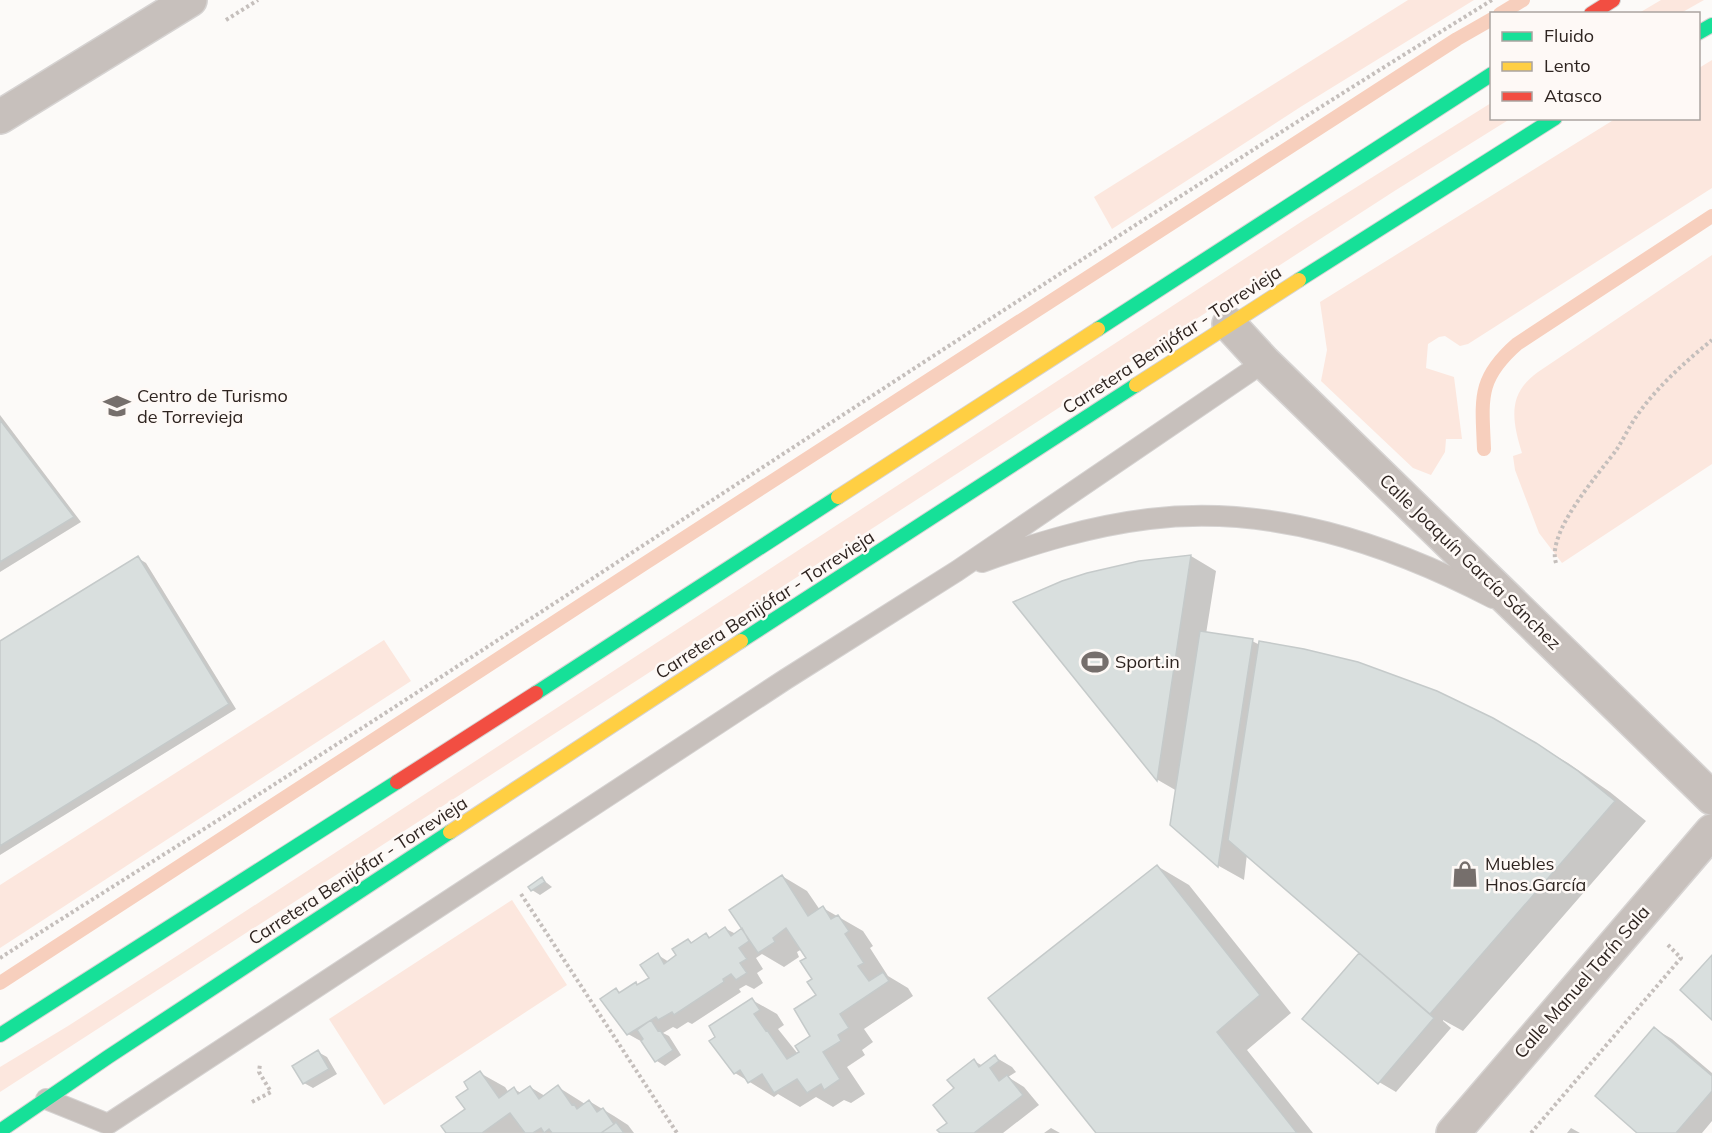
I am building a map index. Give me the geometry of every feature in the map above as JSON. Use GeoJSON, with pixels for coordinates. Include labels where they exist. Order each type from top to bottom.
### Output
{"type":"FeatureCollection","features":[{"type":"Feature","properties":{"kind":"main road"},"geometry":{"type":"LineString","coordinates":[[1594,12],[1613,0]]}},
{"type":"Feature","properties":{"kind":"main road"},"geometry":{"type":"LineString","coordinates":[[0,1035],[274,862],[1490,75]]}},
{"type":"Feature","properties":{"kind":"main road","name":"Carretera Benijófar - Torrevieja"},"geometry":{"type":"LineString","coordinates":[[0,1131],[626,716],[1229,324],[1552,120]]}},
{"type":"Feature","properties":{"kind":"street"},"geometry":{"type":"LineString","coordinates":[[0,117],[190,0]]}},
{"type":"Feature","properties":{"kind":"street","name":"Calle Joaquín García Sánchez"},"geometry":{"type":"LineString","coordinates":[[1229,324],[1264,362],[1712,798]]}},
{"type":"Feature","properties":{"kind":"street","name":"Calle Manuel Tarín Sala"},"geometry":{"type":"LineString","coordinates":[[1453,1133],[1712,831]]}},
{"type":"Feature","properties":{"kind":"lane"},"geometry":{"type":"LineString","coordinates":[[46,1099],[108,1124],[786,679],[957,571],[1264,362]]}},
{"type":"Feature","properties":{"kind":"lane"},"geometry":{"type":"LineString","coordinates":[[957,571],[1026,546],[1089,529],[1150,519],[1209,516],[1256,519],[1328,531],[1390,550],[1455,578],[1524,613]]}},
{"type":"Feature","properties":{"kind":"path"},"geometry":{"type":"LineString","coordinates":[[0,958],[341,742],[1102,245],[1492,0]]}},
{"type":"Feature","properties":{"kind":"path"},"geometry":{"type":"LineString","coordinates":[[1556,563],[1553,554],[1560,531],[1576,503],[1609,460],[1638,414],[1684,363],[1712,340]]}},
{"type":"Feature","properties":{"kind":"path"},"geometry":{"type":"LineString","coordinates":[[517,889],[677,1133]]}},
{"type":"Feature","properties":{"kind":"path"},"geometry":{"type":"LineString","coordinates":[[1531,1133],[1681,958],[1660,937]]}},
{"type":"Feature","properties":{"kind":"path"},"geometry":{"type":"LineString","coordinates":[[252,1102],[271,1092],[259,1072],[260,1061]]}},
{"type":"Feature","properties":{"kind":"shaded area"},"geometry":{"type":"Polygon","coordinates":[[[1408,0],[1474,0],[1302,106],[1112,229],[1094,197],[1408,0]]]}},
{"type":"Feature","properties":{"kind":"shaded area"},"geometry":{"type":"Polygon","coordinates":[[[1661,0],[1704,0],[1683,12],[1641,12],[1661,0]]]}},
{"type":"Feature","properties":{"kind":"shaded area"},"geometry":{"type":"Polygon","coordinates":[[[1712,60],[1712,188],[1468,344],[1460,346],[1445,336],[1428,344],[1426,368],[1454,377],[1462,439],[1446,439],[1445,452],[1431,475],[1413,468],[1321,381],[1327,350],[1320,302],[1613,120],[1700,120],[1700,67],[1712,60]]]}},
{"type":"Feature","properties":{"kind":"shaded area"},"geometry":{"type":"Polygon","coordinates":[[[1490,104],[1490,120],[1508,120],[1396,190],[0,1092],[0,1067],[180,954],[1304,220],[1490,104]]]}},
{"type":"Feature","properties":{"kind":"shaded area"},"geometry":{"type":"Polygon","coordinates":[[[1712,255],[1712,464],[1562,563],[1539,533],[1515,470],[1513,456],[1522,453],[1514,419],[1521,389],[1538,372],[1712,255]]]}},
{"type":"Feature","properties":{"kind":"shaded area"},"geometry":{"type":"Polygon","coordinates":[[[384,640],[411,681],[0,948],[0,885],[384,640]]]}},
{"type":"Feature","properties":{"kind":"shaded area"},"geometry":{"type":"Polygon","coordinates":[[[512,900],[567,985],[384,1105],[329,1019],[512,900]]]}},
{"type":"Feature","properties":{"kind":"building"},"geometry":{"type":"Polygon","coordinates":[[[0,420],[74,517],[0,562],[0,420]]]}},
{"type":"Feature","properties":{"kind":"building"},"geometry":{"type":"Polygon","coordinates":[[[1191,555],[1157,781],[1013,602],[1087,573],[1139,561],[1191,555]]]}},
{"type":"Feature","properties":{"kind":"building"},"geometry":{"type":"Polygon","coordinates":[[[138,556],[229,704],[0,846],[0,641],[138,556]]]}},
{"type":"Feature","properties":{"kind":"building"},"geometry":{"type":"Polygon","coordinates":[[[1200,631],[1253,639],[1218,867],[1170,825],[1200,631]]]}},
{"type":"Feature","properties":{"kind":"building"},"geometry":{"type":"Polygon","coordinates":[[[1259,641],[1358,662],[1437,691],[1493,718],[1536,743],[1578,771],[1615,801],[1430,1014],[1228,840],[1259,641]]]}},
{"type":"Feature","properties":{"kind":"building"},"geometry":{"type":"Polygon","coordinates":[[[1157,865],[1260,995],[1217,1032],[1297,1133],[1096,1133],[988,998],[1157,865]]]}},
{"type":"Feature","properties":{"kind":"building"},"geometry":{"type":"Polygon","coordinates":[[[782,875],[808,916],[823,906],[831,919],[838,915],[849,931],[845,934],[864,963],[858,966],[869,981],[883,972],[889,981],[840,1014],[849,1028],[838,1035],[841,1041],[823,1052],[840,1079],[824,1090],[821,1084],[807,1093],[797,1079],[774,1093],[762,1074],[748,1083],[740,1070],[734,1074],[709,1041],[715,1037],[709,1026],[752,998],[760,1010],[754,1014],[787,1059],[799,1052],[795,1046],[810,1036],[794,1009],[816,995],[807,982],[812,979],[800,961],[806,958],[786,928],[773,938],[775,942],[758,953],[729,910],[782,875]]]}},
{"type":"Feature","properties":{"kind":"building"},"geometry":{"type":"Polygon","coordinates":[[[542,877],[545,882],[531,891],[528,887],[542,877]]]}},
{"type":"Feature","properties":{"kind":"building"},"geometry":{"type":"Polygon","coordinates":[[[725,927],[731,936],[742,928],[749,941],[739,948],[747,959],[740,963],[747,973],[736,980],[731,974],[723,979],[724,982],[674,1015],[672,1012],[658,1020],[656,1017],[627,1035],[600,999],[616,988],[619,993],[636,982],[637,985],[649,978],[640,965],[658,953],[664,964],[676,955],[672,949],[688,939],[691,943],[706,933],[709,938],[725,927]]]}},
{"type":"Feature","properties":{"kind":"building"},"geometry":{"type":"Polygon","coordinates":[[[1359,953],[1434,1018],[1378,1084],[1302,1019],[1359,953]]]}},
{"type":"Feature","properties":{"kind":"building"},"geometry":{"type":"Polygon","coordinates":[[[1712,955],[1712,1020],[1680,990],[1712,955]]]}},
{"type":"Feature","properties":{"kind":"building"},"geometry":{"type":"Polygon","coordinates":[[[651,1020],[673,1050],[655,1062],[641,1041],[643,1039],[637,1030],[651,1020]]]}},
{"type":"Feature","properties":{"kind":"building"},"geometry":{"type":"Polygon","coordinates":[[[1654,1027],[1712,1076],[1712,1091],[1676,1133],[1637,1133],[1595,1096],[1654,1027]]]}},
{"type":"Feature","properties":{"kind":"building"},"geometry":{"type":"Polygon","coordinates":[[[318,1050],[329,1069],[303,1084],[292,1066],[318,1050]]]}},
{"type":"Feature","properties":{"kind":"building"},"geometry":{"type":"Polygon","coordinates":[[[995,1055],[999,1061],[990,1068],[999,1081],[1007,1075],[1023,1095],[974,1133],[940,1133],[937,1130],[947,1123],[933,1105],[954,1088],[947,1080],[974,1059],[979,1067],[995,1055]]]}},
{"type":"Feature","properties":{"kind":"building"},"geometry":{"type":"Polygon","coordinates":[[[480,1071],[499,1098],[514,1087],[518,1094],[530,1086],[539,1099],[558,1085],[577,1109],[589,1100],[597,1112],[603,1108],[614,1124],[601,1133],[552,1133],[549,1129],[544,1133],[541,1128],[533,1133],[525,1133],[510,1113],[482,1133],[446,1133],[441,1126],[465,1109],[456,1097],[468,1089],[464,1082],[480,1071]]]}},
{"type":"Feature","properties":{"kind":"building"},"geometry":{"type":"Polygon","coordinates":[[[616,1122],[624,1133],[601,1133],[614,1124],[616,1122]]]}},
{"type":"Feature","properties":{"kind":"waterway"},"geometry":{"type":"LineString","coordinates":[[1503,12],[1523,0]]}},
{"type":"Feature","properties":{"kind":"waterway"},"geometry":{"type":"LineString","coordinates":[[0,983],[647,562],[1457,39],[1490,20]]}},
{"type":"Feature","properties":{"kind":"waterway"},"geometry":{"type":"LineString","coordinates":[[1484,449],[1485,391],[1488,379],[1504,357],[1517,344],[1712,216]]}},
{"type":"Feature","properties":{"kind":"traffic: fast"},"geometry":{"type":"LineString","coordinates":[[1700,32],[1712,25]]}},
{"type":"Feature","properties":{"kind":"traffic: fast"},"geometry":{"type":"LineString","coordinates":[[1098,329],[1490,75]]}},
{"type":"Feature","properties":{"kind":"traffic: fast"},"geometry":{"type":"LineString","coordinates":[[1299,280],[1552,120]]}},
{"type":"Feature","properties":{"kind":"traffic: fast"},"geometry":{"type":"LineString","coordinates":[[741,641],[1136,385]]}},
{"type":"Feature","properties":{"kind":"traffic: fast"},"geometry":{"type":"LineString","coordinates":[[536,693],[838,497]]}},
{"type":"Feature","properties":{"kind":"traffic: fast"},"geometry":{"type":"LineString","coordinates":[[0,1035],[397,782]]}},
{"type":"Feature","properties":{"kind":"traffic: fast"},"geometry":{"type":"LineString","coordinates":[[0,1131],[108,1057],[450,832]]}},
{"type":"Feature","properties":{"kind":"traffic: slow"},"geometry":{"type":"LineString","coordinates":[[1136,385],[1299,280]]}},
{"type":"Feature","properties":{"kind":"traffic: slow"},"geometry":{"type":"LineString","coordinates":[[838,497],[1098,329]]}},
{"type":"Feature","properties":{"kind":"traffic: slow"},"geometry":{"type":"LineString","coordinates":[[450,832],[741,641]]}},
{"type":"Feature","properties":{"kind":"traffic: jam"},"geometry":{"type":"LineString","coordinates":[[1594,12],[1613,0]]}},
{"type":"Feature","properties":{"kind":"traffic: jam"},"geometry":{"type":"LineString","coordinates":[[397,782],[536,693]]}},
{"type":"Feature","properties":{"kind":"place","name":"Centro de Turismo de Torrevieja"},"geometry":{"type":"Point","coordinates":[117,406]}},
{"type":"Feature","properties":{"kind":"place","name":"Sport.in"},"geometry":{"type":"Point","coordinates":[1095,662]}},
{"type":"Feature","properties":{"kind":"place","name":"Muebles Hnos.García"},"geometry":{"type":"Point","coordinates":[1465,874]}}]}
